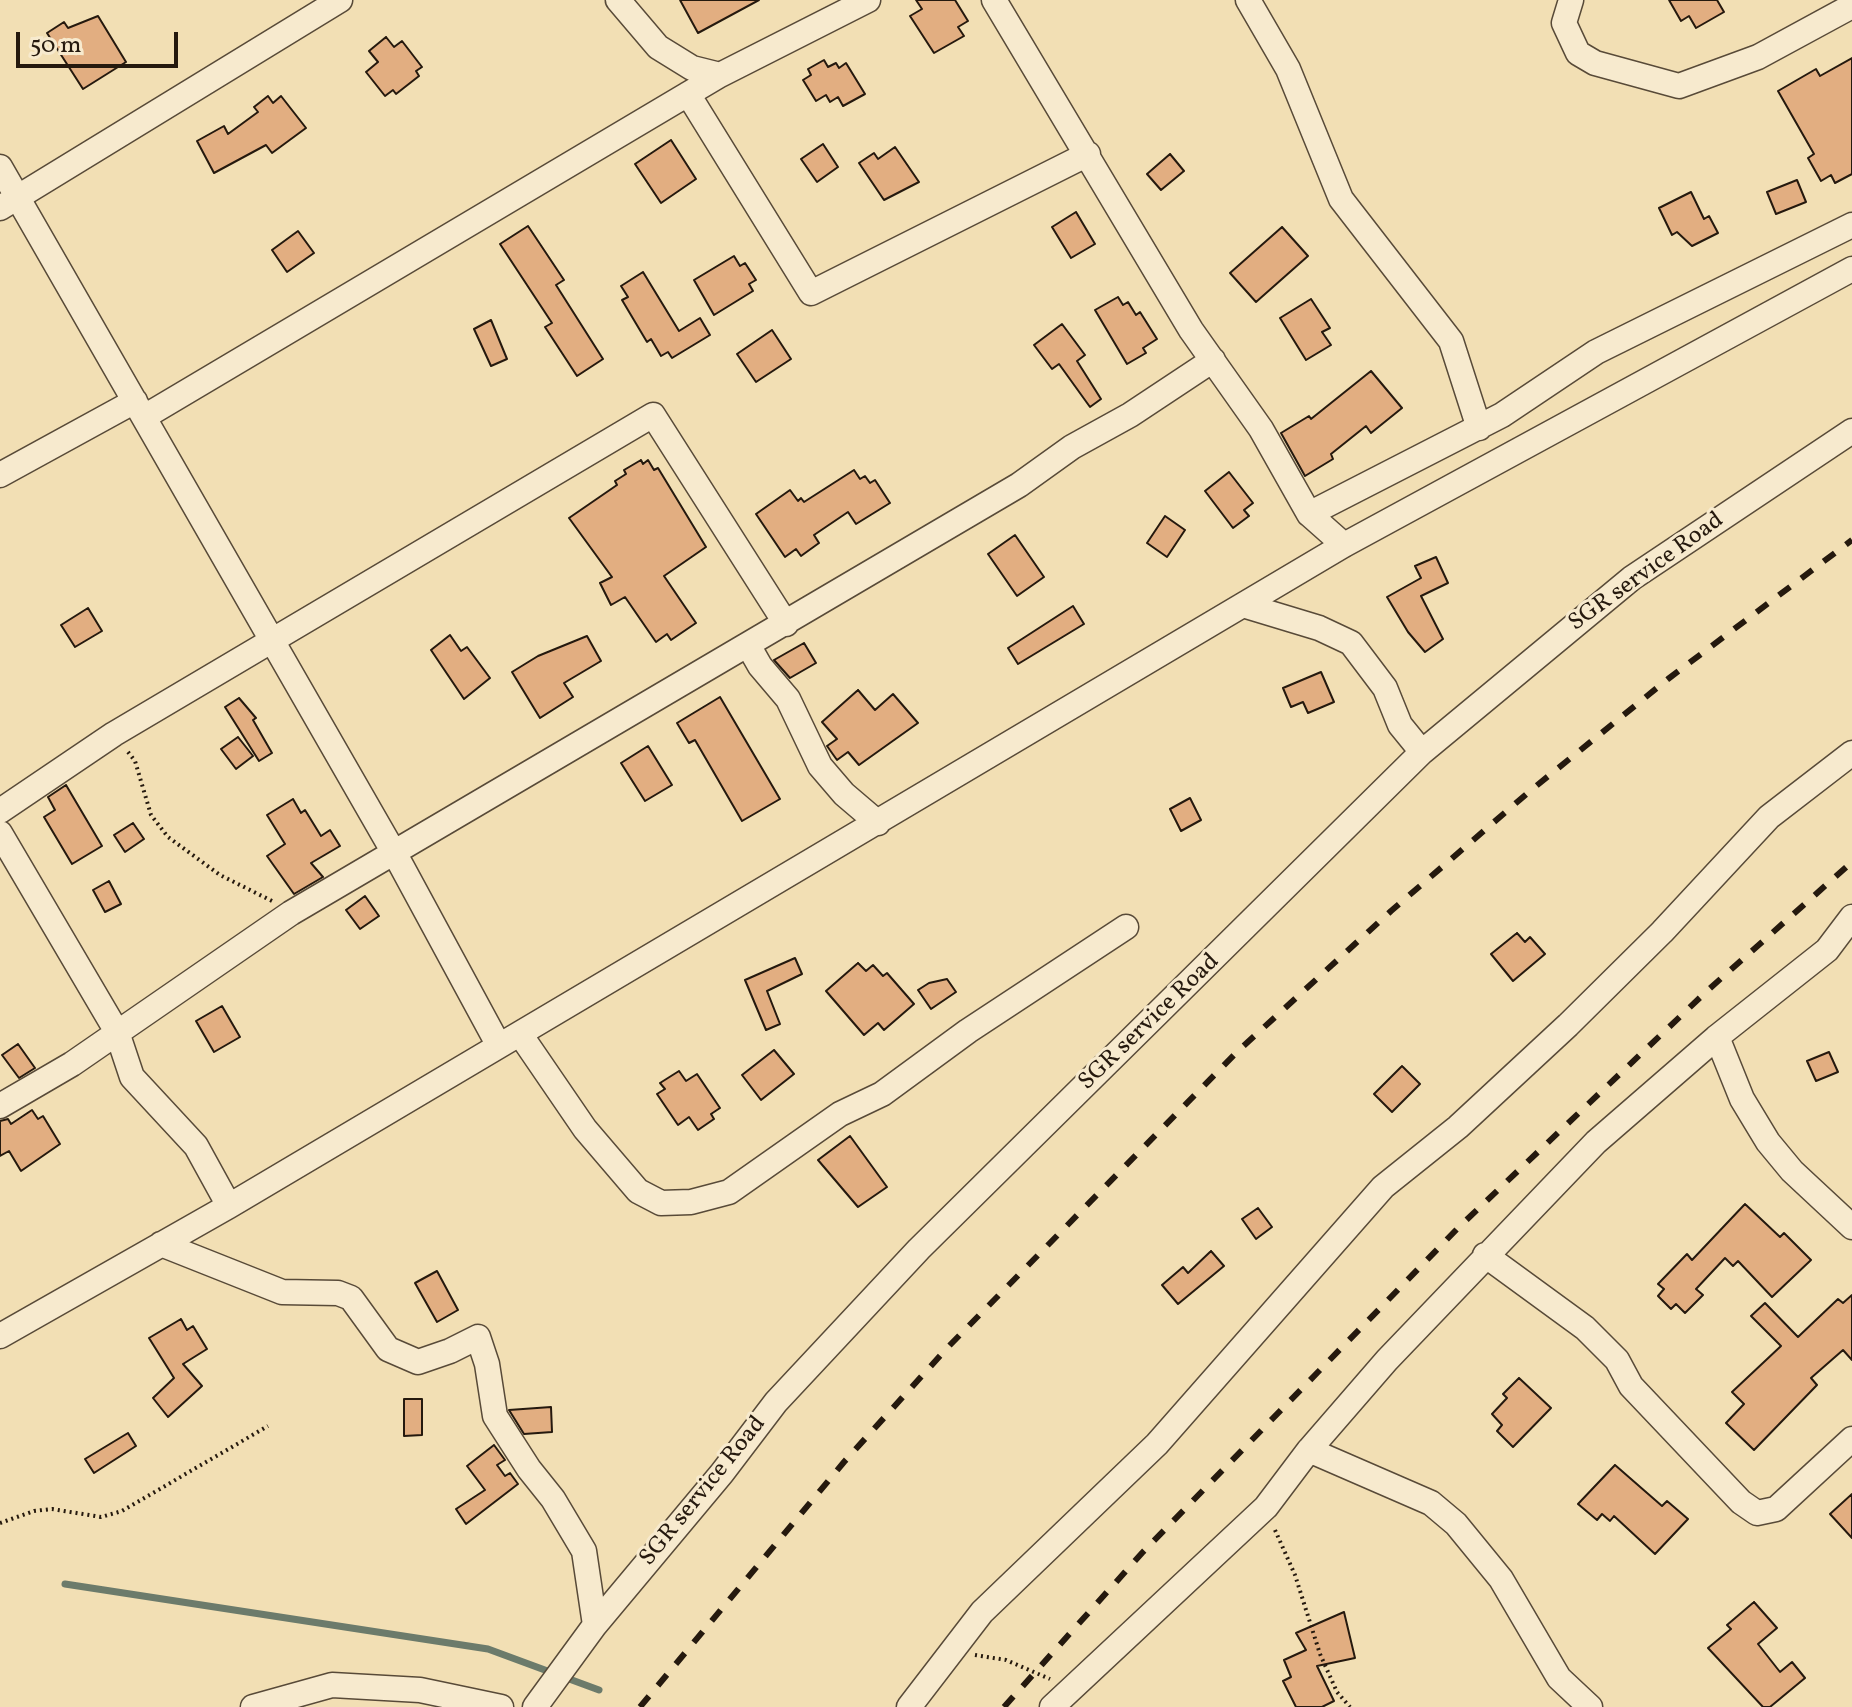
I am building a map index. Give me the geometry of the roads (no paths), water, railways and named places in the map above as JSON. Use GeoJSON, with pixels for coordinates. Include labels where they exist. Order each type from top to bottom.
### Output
{"type":"FeatureCollection","features":[{"type":"Feature","properties":{"kind":"street"},"geometry":{"type":"LineString","coordinates":[[9,203],[340,0]]}},
{"type":"Feature","properties":{"kind":"street"},"geometry":{"type":"LineString","coordinates":[[618,0],[658,47],[692,68],[720,75]]}},
{"type":"Feature","properties":{"kind":"street"},"geometry":{"type":"LineString","coordinates":[[0,475],[140,409],[720,75],[868,0]]}},
{"type":"Feature","properties":{"kind":"street"},"geometry":{"type":"LineString","coordinates":[[994,0],[1191,330],[1261,429],[1309,514],[1344,545]]}},
{"type":"Feature","properties":{"kind":"street"},"geometry":{"type":"LineString","coordinates":[[1248,0],[1288,69],[1341,199],[1451,341],[1479,428]]}},
{"type":"Feature","properties":{"kind":"street"},"geometry":{"type":"LineString","coordinates":[[1571,0],[1564,23],[1578,53],[1595,63],[1679,86],[1758,57],[1852,6]]}},
{"type":"Feature","properties":{"kind":"street"},"geometry":{"type":"LineString","coordinates":[[688,94],[811,293],[1088,154]]}},
{"type":"Feature","properties":{"kind":"street"},"geometry":{"type":"LineString","coordinates":[[0,167],[9,203],[140,409],[393,852],[509,1040],[638,1191],[661,1203],[691,1202],[729,1192],[840,1114],[882,1094],[968,1031],[1126,927]]}},
{"type":"Feature","properties":{"kind":"street"},"geometry":{"type":"LineString","coordinates":[[1309,514],[1479,428],[1596,352],[1852,225]]}},
{"type":"Feature","properties":{"kind":"street"},"geometry":{"type":"LineString","coordinates":[[0,1336],[229,1206],[1344,545],[1852,269]]}},
{"type":"Feature","properties":{"kind":"street"},"geometry":{"type":"LineString","coordinates":[[0,1106],[72,1064],[291,913],[1019,485],[1072,447],[1130,415],[1213,360]]}},
{"type":"Feature","properties":{"kind":"street"},"geometry":{"type":"LineString","coordinates":[[0,811],[114,734],[653,415],[786,624]]}},
{"type":"Feature","properties":{"kind":"street","name":"SGR service Road"},"geometry":{"type":"LineString","coordinates":[[535,1707],[595,1625],[722,1473],[776,1402],[919,1249],[1422,752],[1632,578],[1852,431]]}},
{"type":"Feature","properties":{"kind":"street"},"geometry":{"type":"LineString","coordinates":[[1243,605],[1319,628],[1351,643],[1385,688],[1400,725],[1422,752]]}},
{"type":"Feature","properties":{"kind":"street"},"geometry":{"type":"LineString","coordinates":[[748,645],[760,666],[788,699],[820,766],[844,794],[878,823]]}},
{"type":"Feature","properties":{"kind":"street"},"geometry":{"type":"LineString","coordinates":[[909,1707],[982,1612],[1157,1444],[1383,1187],[1458,1127],[1557,1035],[1662,932],[1769,817],[1852,753]]}},
{"type":"Feature","properties":{"kind":"street"},"geometry":{"type":"LineString","coordinates":[[0,833],[117,1032],[132,1077],[196,1146],[229,1206]]}},
{"type":"Feature","properties":{"kind":"street"},"geometry":{"type":"LineString","coordinates":[[1061,1698],[1266,1507],[1309,1450],[1485,1255],[1596,1142],[1717,1037],[1827,950],[1852,917]]}},
{"type":"Feature","properties":{"kind":"street"},"geometry":{"type":"LineString","coordinates":[[1717,1037],[1742,1099],[1768,1142],[1801,1181],[1852,1227]]}},
{"type":"Feature","properties":{"kind":"street"},"geometry":{"type":"LineString","coordinates":[[161,1244],[282,1292],[338,1293],[351,1298],[388,1349],[418,1362],[478,1337],[487,1364],[495,1416],[529,1469],[553,1499],[584,1551],[595,1625]]}},
{"type":"Feature","properties":{"kind":"street"},"geometry":{"type":"LineString","coordinates":[[1485,1255],[1585,1328],[1617,1360],[1631,1386],[1741,1502],[1757,1513],[1776,1509],[1852,1439]]}},
{"type":"Feature","properties":{"kind":"street"},"geometry":{"type":"LineString","coordinates":[[1309,1450],[1431,1503],[1456,1524],[1501,1579],[1559,1678],[1590,1707]]}},
{"type":"Feature","properties":{"kind":"street"},"geometry":{"type":"LineString","coordinates":[[253,1707],[332,1685],[420,1690],[501,1707]]}},
{"type":"Feature","properties":{"kind":"waterway"},"geometry":{"type":"LineString","coordinates":[[65,1584],[488,1649],[599,1690]]}},
{"type":"Feature","properties":{"kind":"railway"},"geometry":{"type":"LineString","coordinates":[[640,1707],[844,1462],[949,1346],[1238,1051],[1391,911],[1530,791],[1668,679],[1852,540]]}},
{"type":"Feature","properties":{"kind":"railway"},"geometry":{"type":"LineString","coordinates":[[1004,1707],[1142,1553],[1458,1228],[1708,990],[1852,862]]}}]}
